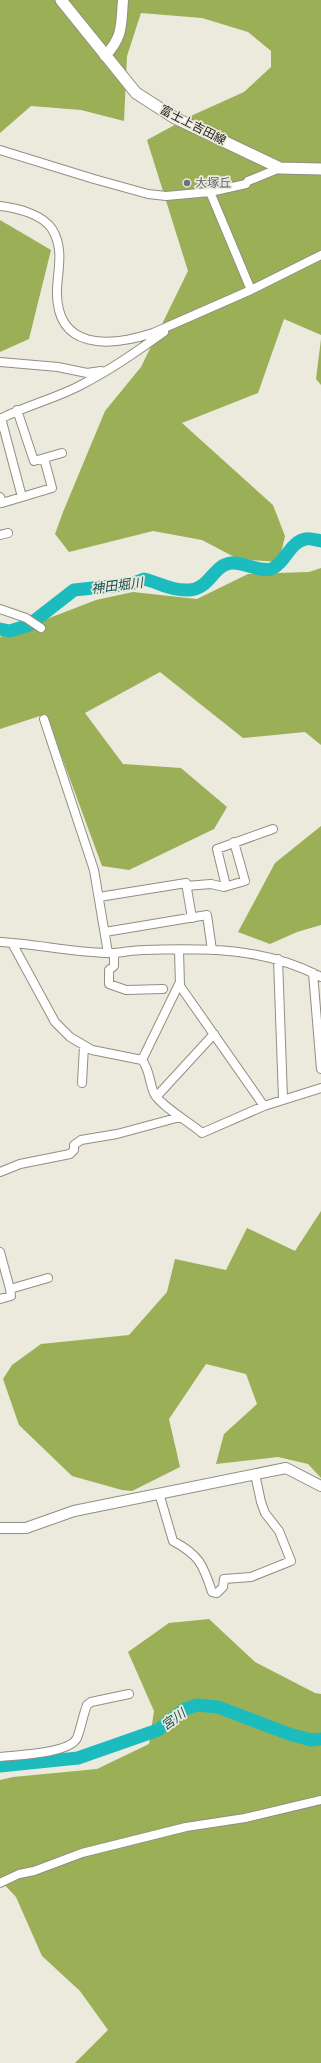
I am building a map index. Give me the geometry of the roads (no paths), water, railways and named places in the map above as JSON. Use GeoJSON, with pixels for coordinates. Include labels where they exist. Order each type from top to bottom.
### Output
{"type":"FeatureCollection","features":[{"type":"Feature","properties":{"kind":"main road","name":"富士上吉田線"},"geometry":{"type":"LineString","coordinates":[[61,0],[136,93],[175,118],[280,168],[321,169]]}},
{"type":"Feature","properties":{"kind":"street"},"geometry":{"type":"LineString","coordinates":[[105,56],[116,45],[121,28],[123,0]]}},
{"type":"Feature","properties":{"kind":"street"},"geometry":{"type":"LineString","coordinates":[[0,150],[148,194],[166,196],[210,192],[246,184],[248,181],[280,168]]}},
{"type":"Feature","properties":{"kind":"street"},"geometry":{"type":"LineString","coordinates":[[210,192],[251,290]]}},
{"type":"Feature","properties":{"kind":"street"},"geometry":{"type":"LineString","coordinates":[[0,206],[10,207],[40,218],[52,229],[59,246],[60,260],[57,290],[58,306],[67,327],[79,338],[92,342],[138,338],[251,290],[321,255]]}},
{"type":"Feature","properties":{"kind":"street"},"geometry":{"type":"LineString","coordinates":[[22,497],[0,418],[79,386],[105,370],[121,363],[179,321]]}},
{"type":"Feature","properties":{"kind":"street"},"geometry":{"type":"LineString","coordinates":[[0,362],[58,367],[87,373],[105,370]]}},
{"type":"Feature","properties":{"kind":"street"},"geometry":{"type":"LineString","coordinates":[[17,410],[34,461],[62,453]]}},
{"type":"Feature","properties":{"kind":"street"},"geometry":{"type":"LineString","coordinates":[[0,497],[2,503],[52,488],[44,458]]}},
{"type":"Feature","properties":{"kind":"street"},"geometry":{"type":"LineString","coordinates":[[0,609],[26,618],[41,628]]}},
{"type":"Feature","properties":{"kind":"street"},"geometry":{"type":"LineString","coordinates":[[44,719],[94,870],[105,932],[114,966],[109,970],[109,984],[126,990],[163,989]]}},
{"type":"Feature","properties":{"kind":"street"},"geometry":{"type":"LineString","coordinates":[[226,886],[217,849],[273,829]]}},
{"type":"Feature","properties":{"kind":"street"},"geometry":{"type":"LineString","coordinates":[[186,886],[211,884],[226,886],[244,881],[234,842]]}},
{"type":"Feature","properties":{"kind":"street"},"geometry":{"type":"LineString","coordinates":[[99,897],[186,883],[192,918]]}},
{"type":"Feature","properties":{"kind":"street"},"geometry":{"type":"LineString","coordinates":[[105,932],[207,916],[212,950]]}},
{"type":"Feature","properties":{"kind":"street"},"geometry":{"type":"LineString","coordinates":[[0,942],[111,953],[142,950],[212,950],[252,953],[299,966],[321,977]]}},
{"type":"Feature","properties":{"kind":"street"},"geometry":{"type":"LineString","coordinates":[[12,943],[56,1022],[70,1037],[92,1050],[142,1060],[147,1066],[154,1094],[180,1118],[191,1123],[202,1133],[264,1106],[321,1088]]}},
{"type":"Feature","properties":{"kind":"street"},"geometry":{"type":"LineString","coordinates":[[142,1060],[179,984],[179,950]]}},
{"type":"Feature","properties":{"kind":"street"},"geometry":{"type":"LineString","coordinates":[[278,959],[283,1099]]}},
{"type":"Feature","properties":{"kind":"street"},"geometry":{"type":"LineString","coordinates":[[313,973],[321,1069]]}},
{"type":"Feature","properties":{"kind":"street"},"geometry":{"type":"LineString","coordinates":[[179,984],[264,1106]]}},
{"type":"Feature","properties":{"kind":"street"},"geometry":{"type":"LineString","coordinates":[[157,1096],[214,1034]]}},
{"type":"Feature","properties":{"kind":"street"},"geometry":{"type":"LineString","coordinates":[[82,1083],[84,1046]]}},
{"type":"Feature","properties":{"kind":"street"},"geometry":{"type":"LineString","coordinates":[[0,1172],[20,1164],[70,1154],[74,1150],[74,1145],[81,1140],[117,1134],[180,1118]]}},
{"type":"Feature","properties":{"kind":"street"},"geometry":{"type":"LineString","coordinates":[[0,1252],[11,1296],[0,1299]]}},
{"type":"Feature","properties":{"kind":"street"},"geometry":{"type":"LineString","coordinates":[[10,1289],[48,1278]]}},
{"type":"Feature","properties":{"kind":"street"},"geometry":{"type":"LineString","coordinates":[[0,1528],[26,1528],[74,1512],[286,1468],[321,1486]]}},
{"type":"Feature","properties":{"kind":"street"},"geometry":{"type":"LineString","coordinates":[[159,1494],[172,1541],[196,1555],[205,1570],[212,1592],[217,1593],[223,1587],[224,1579],[251,1577],[291,1561],[279,1530],[265,1513],[255,1474]]}},
{"type":"Feature","properties":{"kind":"street"},"geometry":{"type":"LineString","coordinates":[[0,1757],[37,1754],[67,1746],[76,1739],[86,1705],[105,1698],[129,1694]]}},
{"type":"Feature","properties":{"kind":"street"},"geometry":{"type":"LineString","coordinates":[[0,1883],[18,1874],[34,1871],[82,1853],[186,1827],[245,1818],[321,1800]]}},
{"type":"Feature","properties":{"kind":"waterway","name":"神田堀川"},"geometry":{"type":"LineString","coordinates":[[0,629],[10,631],[29,625],[74,590],[131,584],[144,579],[177,589],[196,589],[207,582],[220,568],[225,565],[236,563],[266,570],[271,569],[276,566],[300,541],[306,539],[321,541]]}},
{"type":"Feature","properties":{"kind":"waterway","name":"宮川"},"geometry":{"type":"LineString","coordinates":[[0,1766],[78,1758],[158,1730],[185,1709],[197,1705],[218,1707],[289,1734],[311,1740],[321,1739]]}},
{"type":"Feature","properties":{"kind":"place","name":"大塚丘"},"geometry":{"type":"Point","coordinates":[187,183]}}]}
